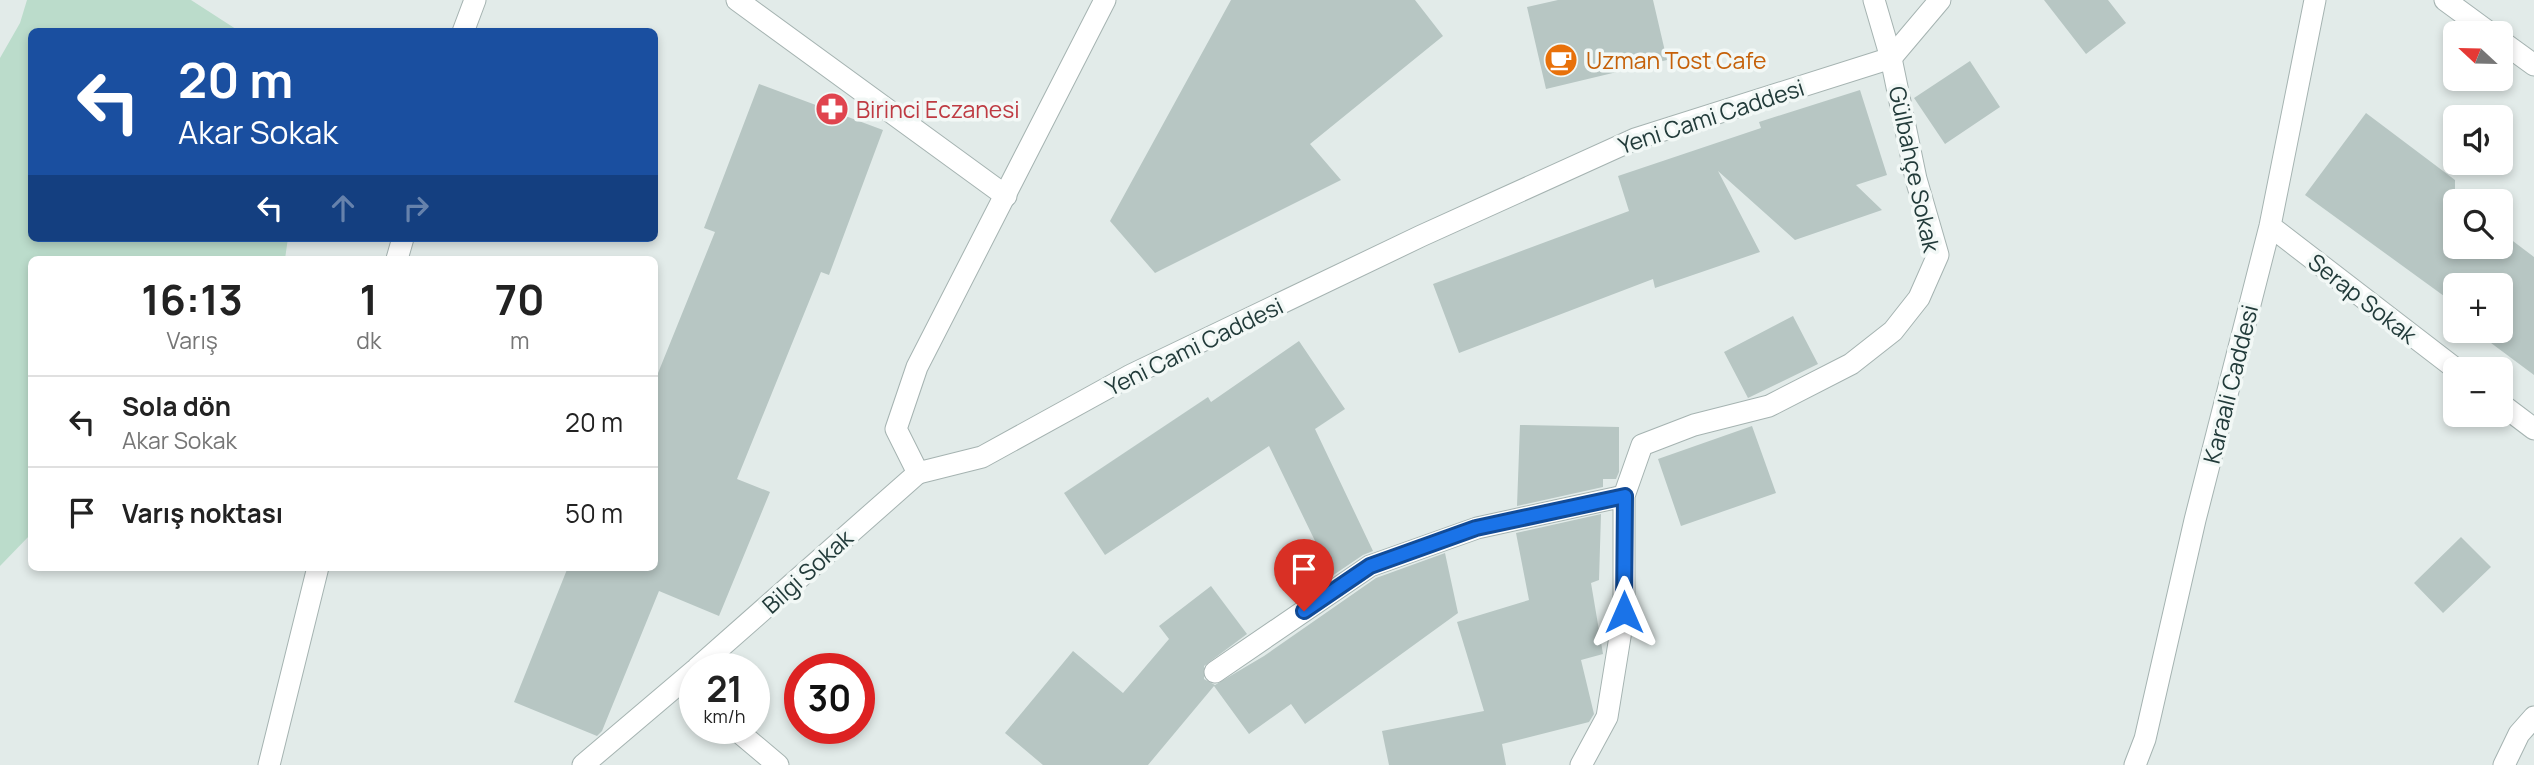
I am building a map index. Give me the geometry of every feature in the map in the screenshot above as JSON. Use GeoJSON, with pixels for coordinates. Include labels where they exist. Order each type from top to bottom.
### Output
{"type":"FeatureCollection","features":[{"type":"Feature","properties":{"kind":"street"},"geometry":{"type":"LineString","coordinates":[[464,28],[475,0]]}},
{"type":"Feature","properties":{"kind":"street"},"geometry":{"type":"LineString","coordinates":[[737,0],[1006,196]]}},
{"type":"Feature","properties":{"kind":"street"},"geometry":{"type":"LineString","coordinates":[[918,473],[896,429],[917,367],[1105,0]]}},
{"type":"Feature","properties":{"kind":"street"},"geometry":{"type":"LineString","coordinates":[[1874,0],[1891,58]]}},
{"type":"Feature","properties":{"kind":"street"},"geometry":{"type":"LineString","coordinates":[[1891,58],[1940,0]]}},
{"type":"Feature","properties":{"kind":"street","name":"Karaali Caddesi"},"geometry":{"type":"LineString","coordinates":[[2135,765],[2145,739],[2195,520],[2270,226],[2315,0]]}},
{"type":"Feature","properties":{"kind":"street"},"geometry":{"type":"LineString","coordinates":[[2445,0],[2474,21]]}},
{"type":"Feature","properties":{"kind":"street"},"geometry":{"type":"LineString","coordinates":[[2513,50],[2534,65]]}},
{"type":"Feature","properties":{"kind":"street","name":"Yeni Cami Caddesi"},"geometry":{"type":"LineString","coordinates":[[918,473],[982,457],[1131,375],[1421,236],[1635,139],[1891,58]]}},
{"type":"Feature","properties":{"kind":"street","name":"Gülbahçe Sokak"},"geometry":{"type":"LineString","coordinates":[[1581,765],[1607,717],[1624,612],[1625,496],[1642,445],[1694,425],[1769,406],[1851,364],[1893,331],[1919,298],[1938,255],[1916,179],[1891,58]]}},
{"type":"Feature","properties":{"kind":"street","name":"Serap Sokak"},"geometry":{"type":"LineString","coordinates":[[2270,226],[2443,359]]}},
{"type":"Feature","properties":{"kind":"street"},"geometry":{"type":"LineString","coordinates":[[2513,413],[2534,429]]}},
{"type":"Feature","properties":{"kind":"street","name":"Bilgi Sokak"},"geometry":{"type":"LineString","coordinates":[[721,653],[918,473]]}},
{"type":"Feature","properties":{"kind":"street"},"geometry":{"type":"LineString","coordinates":[[1215,671],[1370,566],[1476,528],[1625,496]]}},
{"type":"Feature","properties":{"kind":"street"},"geometry":{"type":"LineString","coordinates":[[269,765],[317,571]]}},
{"type":"Feature","properties":{"kind":"street","name":"Bilgi Sokak"},"geometry":{"type":"LineString","coordinates":[[583,765],[679,689]]}},
{"type":"Feature","properties":{"kind":"street"},"geometry":{"type":"LineString","coordinates":[[2504,765],[2519,734],[2534,717]]}},
{"type":"Feature","properties":{"kind":"street"},"geometry":{"type":"LineString","coordinates":[[753,744],[778,765]]}},
{"type":"Feature","properties":{"kind":"green space"},"geometry":{"type":"Polygon","coordinates":[[[27,0],[191,0],[234,28],[28,28],[28,242],[287,242],[285,256],[28,256],[28,537],[0,566],[0,58],[20,23],[27,0]]]}},
{"type":"Feature","properties":{"kind":"building"},"geometry":{"type":"Polygon","coordinates":[[[1231,0],[1415,0],[1443,36],[1310,144],[1341,180],[1155,273],[1110,221],[1231,0]]]}},
{"type":"Feature","properties":{"kind":"building"},"geometry":{"type":"Polygon","coordinates":[[[1558,0],[1653,0],[1667,60],[1546,89],[1527,7],[1558,0]]]}},
{"type":"Feature","properties":{"kind":"building"},"geometry":{"type":"Polygon","coordinates":[[[2044,0],[2108,0],[2126,23],[2086,54],[2044,0]]]}},
{"type":"Feature","properties":{"kind":"building"},"geometry":{"type":"Polygon","coordinates":[[[1970,61],[2000,107],[1945,144],[1914,98],[1970,61]]]}},
{"type":"Feature","properties":{"kind":"building"},"geometry":{"type":"Polygon","coordinates":[[[759,84],[883,130],[829,275],[821,272],[737,479],[770,492],[719,616],[659,591],[602,731],[597,736],[514,702],[566,571],[658,571],[658,373],[715,232],[704,228],[759,84]]]}},
{"type":"Feature","properties":{"kind":"building"},"geometry":{"type":"Polygon","coordinates":[[[1860,90],[1887,175],[1856,185],[1882,210],[1795,240],[1718,171],[1760,252],[1655,288],[1653,279],[1459,353],[1433,284],[1629,211],[1618,176],[1761,128],[1759,122],[1860,90]]]}},
{"type":"Feature","properties":{"kind":"building"},"geometry":{"type":"Polygon","coordinates":[[[2366,113],[2443,171],[2443,175],[2455,180],[2455,189],[2443,189],[2443,259],[2513,259],[2513,241],[2534,257],[2534,375],[2491,343],[2513,343],[2513,273],[2443,273],[2443,295],[2305,195],[2366,113]]]}},
{"type":"Feature","properties":{"kind":"building"},"geometry":{"type":"Polygon","coordinates":[[[1793,316],[1818,364],[1748,398],[1724,352],[1793,316]]]}},
{"type":"Feature","properties":{"kind":"building"},"geometry":{"type":"Polygon","coordinates":[[[1299,341],[1345,409],[1315,429],[1373,551],[1332,576],[1269,446],[1105,555],[1064,493],[1208,397],[1211,402],[1299,341]]]}},
{"type":"Feature","properties":{"kind":"building"},"geometry":{"type":"Polygon","coordinates":[[[1520,425],[1619,427],[1619,472],[1616,479],[1603,479],[1603,487],[1517,506],[1520,425]]]}},
{"type":"Feature","properties":{"kind":"building"},"geometry":{"type":"Polygon","coordinates":[[[1752,426],[1776,493],[1681,526],[1658,459],[1752,426]]]}},
{"type":"Feature","properties":{"kind":"building"},"geometry":{"type":"Polygon","coordinates":[[[1601,514],[1599,580],[1591,583],[1603,654],[1581,660],[1594,714],[1589,722],[1502,744],[1506,765],[1389,765],[1382,731],[1484,711],[1457,622],[1529,600],[1516,533],[1601,514]]]}},
{"type":"Feature","properties":{"kind":"building"},"geometry":{"type":"Polygon","coordinates":[[[2461,537],[2491,567],[2443,613],[2414,583],[2461,537]]]}},
{"type":"Feature","properties":{"kind":"building"},"geometry":{"type":"Polygon","coordinates":[[[1445,553],[1458,613],[1305,724],[1291,704],[1249,734],[1214,686],[1148,765],[1043,765],[1005,733],[1073,651],[1123,693],[1169,639],[1159,626],[1211,586],[1247,634],[1204,666],[1204,679],[1215,685],[1264,656],[1376,578],[1445,553]]]}},
{"type":"Feature","properties":{"kind":"place","name":"Uzman Tost Cafe"},"geometry":{"type":"Point","coordinates":[1561,60]}},
{"type":"Feature","properties":{"kind":"place","name":"Birinci Eczanesi"},"geometry":{"type":"Point","coordinates":[832,109]}},
{"type":"Feature","properties":{"kind":"route"},"geometry":{"type":"LineString","coordinates":[[1304,611],[1370,566],[1476,528],[1625,496],[1624,612]]}}]}
